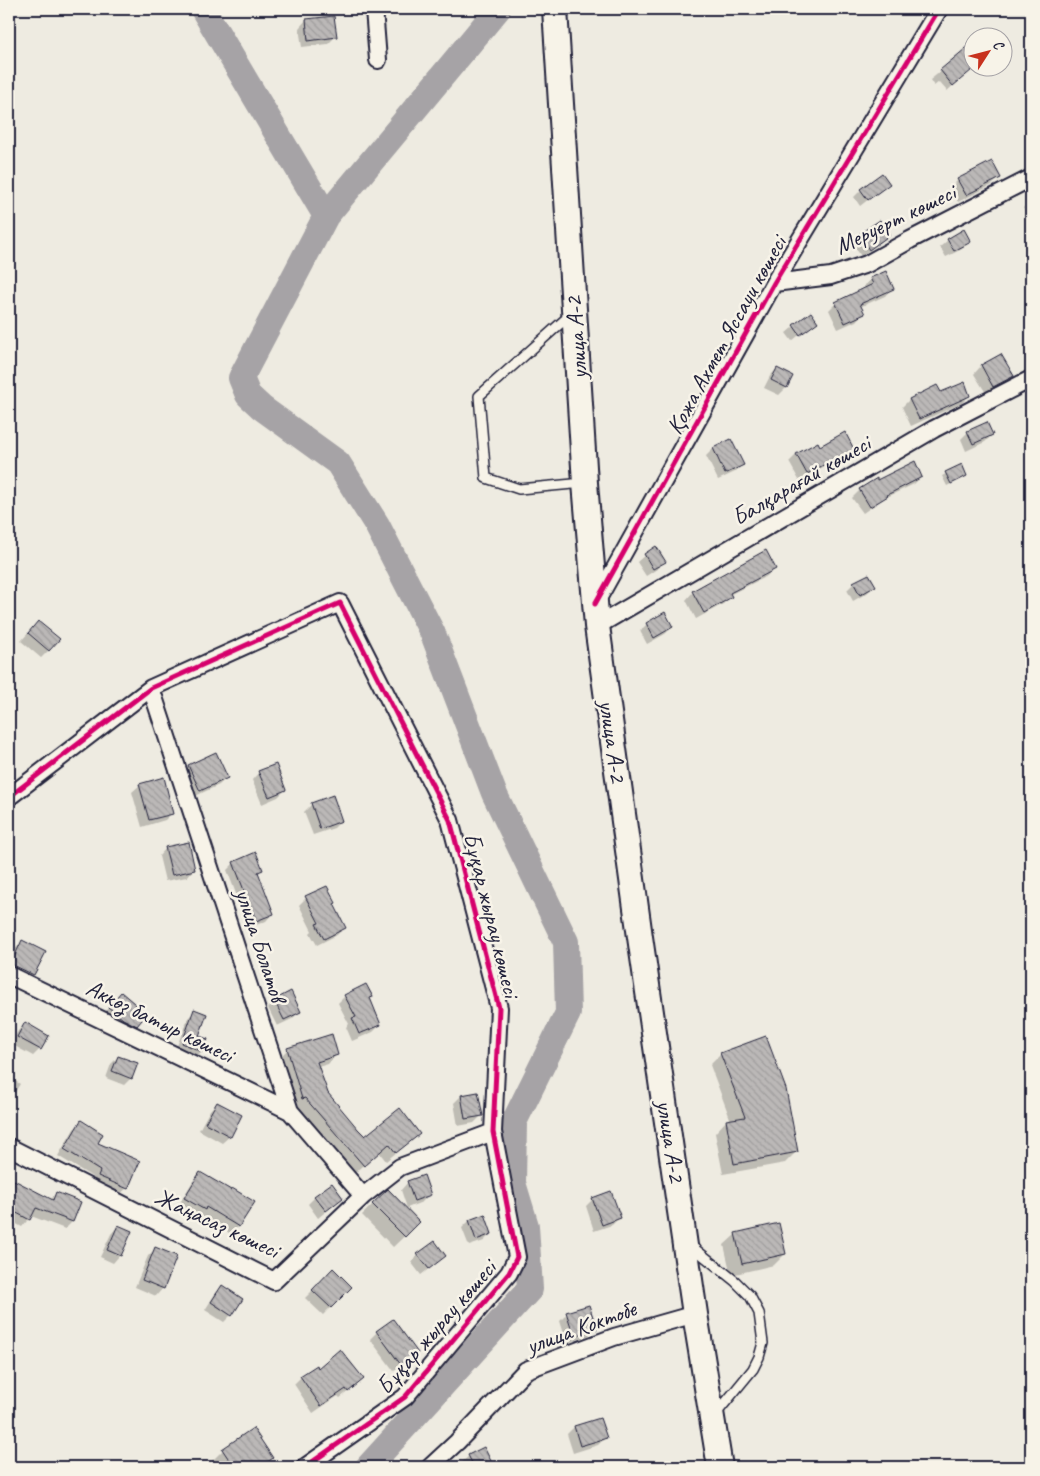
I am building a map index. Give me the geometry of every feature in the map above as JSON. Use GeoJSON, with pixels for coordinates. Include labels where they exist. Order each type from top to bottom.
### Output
{"type":"FeatureCollection","features":[{"type":"Feature","properties":{"kind":"main road","name":"улица А-2"},"geometry":{"type":"LineString","coordinates":[[555,9],[585,483],[596,615],[640,937],[720,1467]]}},
{"type":"Feature","properties":{"kind":"street"},"geometry":{"type":"LineString","coordinates":[[374,9],[378,60]]}},
{"type":"Feature","properties":{"kind":"street","name":"Қожа Ахмет Яссауи көшесі"},"geometry":{"type":"LineString","coordinates":[[596,615],[774,283],[939,9]]}},
{"type":"Feature","properties":{"kind":"street","name":"Меруерт көшесі"},"geometry":{"type":"LineString","coordinates":[[774,283],[831,276],[867,264],[1031,178]]}},
{"type":"Feature","properties":{"kind":"street","name":"Балқарағай көшесі"},"geometry":{"type":"LineString","coordinates":[[596,615],[934,429],[1031,380]]}},
{"type":"Feature","properties":{"kind":"street","name":"Бұқар жырау көшесі"},"geometry":{"type":"LineString","coordinates":[[151,688],[340,603],[450,820],[499,1008],[492,1132],[517,1257],[509,1273],[404,1397],[305,1467]]}},
{"type":"Feature","properties":{"kind":"street"},"geometry":{"type":"LineString","coordinates":[[9,797],[151,688]]}},
{"type":"Feature","properties":{"kind":"street","name":"улица Болатов"},"geometry":{"type":"LineString","coordinates":[[151,688],[290,1111],[363,1196]]}},
{"type":"Feature","properties":{"kind":"street","name":"Аккөз батыр көшесі"},"geometry":{"type":"LineString","coordinates":[[9,975],[290,1111]]}},
{"type":"Feature","properties":{"kind":"street","name":"Жаңасаз көшесі"},"geometry":{"type":"LineString","coordinates":[[9,1147],[274,1281],[363,1196],[400,1167],[492,1132]]}},
{"type":"Feature","properties":{"kind":"street","name":"улица Коктобе"},"geometry":{"type":"LineString","coordinates":[[430,1467],[457,1442],[526,1370],[614,1337],[696,1314]]}},
{"type":"Feature","properties":{"kind":"lane"},"geometry":{"type":"LineString","coordinates":[[574,312],[479,396],[486,478],[518,489],[585,483]]}},
{"type":"Feature","properties":{"kind":"lane"},"geometry":{"type":"LineString","coordinates":[[686,1242],[735,1281],[750,1296],[759,1313],[763,1344],[759,1357],[753,1369],[713,1417]]}},
{"type":"Feature","properties":{"kind":"building"},"geometry":{"type":"Polygon","coordinates":[[[334,16],[337,37],[308,41],[306,19],[334,16]]]}},
{"type":"Feature","properties":{"kind":"building"},"geometry":{"type":"Polygon","coordinates":[[[962,51],[962,78],[953,86],[940,70],[962,51]]]}},
{"type":"Feature","properties":{"kind":"building"},"geometry":{"type":"Polygon","coordinates":[[[992,161],[1001,178],[966,195],[957,179],[992,161]]]}},
{"type":"Feature","properties":{"kind":"building"},"geometry":{"type":"Polygon","coordinates":[[[882,173],[890,184],[868,200],[860,189],[882,173]]]}},
{"type":"Feature","properties":{"kind":"building"},"geometry":{"type":"Polygon","coordinates":[[[880,220],[890,235],[869,250],[859,234],[880,220]]]}},
{"type":"Feature","properties":{"kind":"building"},"geometry":{"type":"Polygon","coordinates":[[[964,229],[971,242],[954,251],[947,239],[964,229]]]}},
{"type":"Feature","properties":{"kind":"building"},"geometry":{"type":"Polygon","coordinates":[[[886,271],[894,289],[860,304],[865,314],[845,323],[835,302],[873,284],[870,278],[886,271]]]}},
{"type":"Feature","properties":{"kind":"building"},"geometry":{"type":"Polygon","coordinates":[[[811,312],[818,322],[800,335],[793,325],[811,312]]]}},
{"type":"Feature","properties":{"kind":"building"},"geometry":{"type":"Polygon","coordinates":[[[1001,354],[1014,376],[993,387],[981,365],[1001,354]]]}},
{"type":"Feature","properties":{"kind":"building"},"geometry":{"type":"Polygon","coordinates":[[[777,368],[793,376],[787,388],[771,380],[777,368]]]}},
{"type":"Feature","properties":{"kind":"building"},"geometry":{"type":"Polygon","coordinates":[[[965,382],[970,396],[919,419],[909,399],[937,385],[941,392],[965,382]]]}},
{"type":"Feature","properties":{"kind":"building"},"geometry":{"type":"Polygon","coordinates":[[[987,422],[993,435],[973,444],[967,431],[987,422]]]}},
{"type":"Feature","properties":{"kind":"building"},"geometry":{"type":"Polygon","coordinates":[[[845,432],[856,453],[844,459],[842,455],[807,474],[796,454],[818,442],[820,446],[845,432]]]}},
{"type":"Feature","properties":{"kind":"building"},"geometry":{"type":"Polygon","coordinates":[[[731,439],[744,465],[725,474],[713,448],[731,439]]]}},
{"type":"Feature","properties":{"kind":"building"},"geometry":{"type":"Polygon","coordinates":[[[915,461],[922,477],[887,495],[870,507],[859,489],[877,478],[877,480],[915,461]]]}},
{"type":"Feature","properties":{"kind":"building"},"geometry":{"type":"Polygon","coordinates":[[[962,464],[967,476],[951,484],[945,472],[962,464]]]}},
{"type":"Feature","properties":{"kind":"building"},"geometry":{"type":"Polygon","coordinates":[[[656,546],[666,562],[653,569],[644,554],[656,546]]]}},
{"type":"Feature","properties":{"kind":"building"},"geometry":{"type":"Polygon","coordinates":[[[766,550],[776,569],[730,593],[732,597],[704,613],[692,591],[766,550]]]}},
{"type":"Feature","properties":{"kind":"building"},"geometry":{"type":"Polygon","coordinates":[[[869,574],[876,586],[860,595],[853,582],[869,574]]]}},
{"type":"Feature","properties":{"kind":"building"},"geometry":{"type":"Polygon","coordinates":[[[665,612],[673,627],[654,638],[646,623],[665,612]]]}},
{"type":"Feature","properties":{"kind":"building"},"geometry":{"type":"Polygon","coordinates":[[[38,621],[60,639],[49,651],[28,633],[38,621]]]}},
{"type":"Feature","properties":{"kind":"building"},"geometry":{"type":"Polygon","coordinates":[[[216,752],[228,778],[200,791],[188,765],[216,752]]]}},
{"type":"Feature","properties":{"kind":"building"},"geometry":{"type":"Polygon","coordinates":[[[276,764],[286,790],[269,797],[258,771],[276,764]]]}},
{"type":"Feature","properties":{"kind":"building"},"geometry":{"type":"Polygon","coordinates":[[[164,777],[173,814],[149,820],[139,784],[164,777]]]}},
{"type":"Feature","properties":{"kind":"building"},"geometry":{"type":"Polygon","coordinates":[[[333,795],[342,821],[320,829],[311,803],[333,795]]]}},
{"type":"Feature","properties":{"kind":"building"},"geometry":{"type":"Polygon","coordinates":[[[189,842],[195,870],[172,875],[165,847],[189,842]]]}},
{"type":"Feature","properties":{"kind":"building"},"geometry":{"type":"Polygon","coordinates":[[[256,852],[263,870],[258,872],[274,914],[256,921],[233,862],[256,852]]]}},
{"type":"Feature","properties":{"kind":"building"},"geometry":{"type":"Polygon","coordinates":[[[327,886],[346,928],[324,939],[316,924],[319,923],[305,896],[327,886]]]}},
{"type":"Feature","properties":{"kind":"building"},"geometry":{"type":"Polygon","coordinates":[[[22,940],[46,952],[34,975],[11,964],[22,940]]]}},
{"type":"Feature","properties":{"kind":"building"},"geometry":{"type":"Polygon","coordinates":[[[366,984],[373,997],[370,998],[381,1025],[359,1034],[352,1018],[356,1017],[344,995],[366,984]]]}},
{"type":"Feature","properties":{"kind":"building"},"geometry":{"type":"Polygon","coordinates":[[[291,991],[301,1012],[284,1020],[274,1000],[291,991]]]}},
{"type":"Feature","properties":{"kind":"building"},"geometry":{"type":"Polygon","coordinates":[[[121,992],[147,1014],[137,1026],[123,1019],[108,1007],[121,992]]]}},
{"type":"Feature","properties":{"kind":"building"},"geometry":{"type":"Polygon","coordinates":[[[194,1009],[207,1014],[199,1036],[208,1039],[203,1052],[182,1043],[194,1009]]]}},
{"type":"Feature","properties":{"kind":"building"},"geometry":{"type":"Polygon","coordinates":[[[25,1022],[49,1036],[41,1050],[17,1037],[25,1022]]]}},
{"type":"Feature","properties":{"kind":"building"},"geometry":{"type":"Polygon","coordinates":[[[332,1034],[338,1055],[317,1062],[328,1093],[358,1129],[365,1136],[400,1108],[420,1134],[396,1153],[389,1144],[364,1166],[305,1098],[302,1099],[287,1048],[332,1034]]]}},
{"type":"Feature","properties":{"kind":"building"},"geometry":{"type":"Polygon","coordinates":[[[766,1036],[786,1089],[798,1152],[734,1164],[726,1120],[745,1117],[720,1053],[766,1036]]]}},
{"type":"Feature","properties":{"kind":"building"},"geometry":{"type":"Polygon","coordinates":[[[118,1056],[138,1063],[132,1079],[112,1071],[118,1056]]]}},
{"type":"Feature","properties":{"kind":"building"},"geometry":{"type":"Polygon","coordinates":[[[478,1092],[483,1116],[465,1119],[461,1095],[478,1092]]]}},
{"type":"Feature","properties":{"kind":"building"},"geometry":{"type":"Polygon","coordinates":[[[217,1102],[242,1115],[231,1137],[205,1123],[217,1102]]]}},
{"type":"Feature","properties":{"kind":"building"},"geometry":{"type":"Polygon","coordinates":[[[81,1120],[103,1134],[98,1143],[140,1161],[128,1189],[98,1176],[100,1171],[64,1149],[81,1120]]]}},
{"type":"Feature","properties":{"kind":"building"},"geometry":{"type":"Polygon","coordinates":[[[200,1172],[255,1202],[239,1227],[206,1207],[205,1210],[184,1198],[200,1172]]]}},
{"type":"Feature","properties":{"kind":"building"},"geometry":{"type":"Polygon","coordinates":[[[424,1175],[431,1195],[414,1201],[407,1181],[424,1175]]]}},
{"type":"Feature","properties":{"kind":"building"},"geometry":{"type":"Polygon","coordinates":[[[14,1180],[53,1200],[56,1192],[81,1202],[73,1222],[36,1208],[30,1220],[9,1209],[9,1191],[14,1180]]]}},
{"type":"Feature","properties":{"kind":"building"},"geometry":{"type":"Polygon","coordinates":[[[332,1183],[343,1198],[326,1211],[314,1196],[332,1183]]]}},
{"type":"Feature","properties":{"kind":"building"},"geometry":{"type":"Polygon","coordinates":[[[388,1189],[420,1222],[405,1237],[372,1204],[388,1189]]]}},
{"type":"Feature","properties":{"kind":"building"},"geometry":{"type":"Polygon","coordinates":[[[611,1191],[621,1218],[602,1225],[592,1198],[611,1191]]]}},
{"type":"Feature","properties":{"kind":"building"},"geometry":{"type":"Polygon","coordinates":[[[485,1214],[492,1234],[476,1240],[469,1220],[485,1214]]]}},
{"type":"Feature","properties":{"kind":"building"},"geometry":{"type":"Polygon","coordinates":[[[779,1223],[786,1254],[742,1264],[735,1233],[779,1223]]]}},
{"type":"Feature","properties":{"kind":"building"},"geometry":{"type":"Polygon","coordinates":[[[118,1225],[132,1231],[121,1256],[107,1250],[118,1225]]]}},
{"type":"Feature","properties":{"kind":"building"},"geometry":{"type":"Polygon","coordinates":[[[435,1241],[446,1256],[429,1269],[417,1254],[435,1241]]]}},
{"type":"Feature","properties":{"kind":"building"},"geometry":{"type":"Polygon","coordinates":[[[155,1247],[177,1256],[164,1289],[142,1280],[155,1247]]]}},
{"type":"Feature","properties":{"kind":"building"},"geometry":{"type":"Polygon","coordinates":[[[333,1268],[352,1287],[331,1308],[312,1290],[333,1268]]]}},
{"type":"Feature","properties":{"kind":"building"},"geometry":{"type":"Polygon","coordinates":[[[222,1285],[243,1299],[232,1316],[211,1302],[222,1285]]]}},
{"type":"Feature","properties":{"kind":"building"},"geometry":{"type":"Polygon","coordinates":[[[589,1305],[597,1329],[574,1336],[566,1312],[589,1305]]]}},
{"type":"Feature","properties":{"kind":"building"},"geometry":{"type":"Polygon","coordinates":[[[393,1319],[418,1353],[401,1365],[376,1331],[393,1319]]]}},
{"type":"Feature","properties":{"kind":"building"},"geometry":{"type":"Polygon","coordinates":[[[340,1349],[364,1379],[348,1392],[346,1389],[321,1406],[300,1376],[317,1365],[318,1368],[340,1349]]]}},
{"type":"Feature","properties":{"kind":"building"},"geometry":{"type":"Polygon","coordinates":[[[600,1418],[607,1438],[580,1446],[574,1426],[600,1418]]]}},
{"type":"Feature","properties":{"kind":"building"},"geometry":{"type":"Polygon","coordinates":[[[253,1428],[273,1458],[261,1467],[234,1467],[222,1449],[253,1428]]]}},
{"type":"Feature","properties":{"kind":"building"},"geometry":{"type":"Polygon","coordinates":[[[484,1447],[494,1467],[474,1467],[468,1455],[484,1447]]]}},
{"type":"Feature","properties":{"kind":"waterway"},"geometry":{"type":"LineString","coordinates":[[203,9],[326,216]]}},
{"type":"Feature","properties":{"kind":"waterway"},"geometry":{"type":"LineString","coordinates":[[368,1467],[530,1289],[526,1226],[513,1183],[514,1122],[568,1013],[566,942],[494,793],[433,634],[377,525],[338,463],[262,408],[248,395],[241,378],[326,216],[498,9]]}},
{"type":"Feature","properties":{"kind":"cycle path"},"geometry":{"type":"LineString","coordinates":[[595,604],[774,283],[939,9]]}},
{"type":"Feature","properties":{"kind":"cycle path"},"geometry":{"type":"LineString","coordinates":[[9,797],[151,688],[340,603],[450,820],[499,1008],[493,1132],[517,1257],[509,1273],[405,1397],[305,1467]]}}]}
